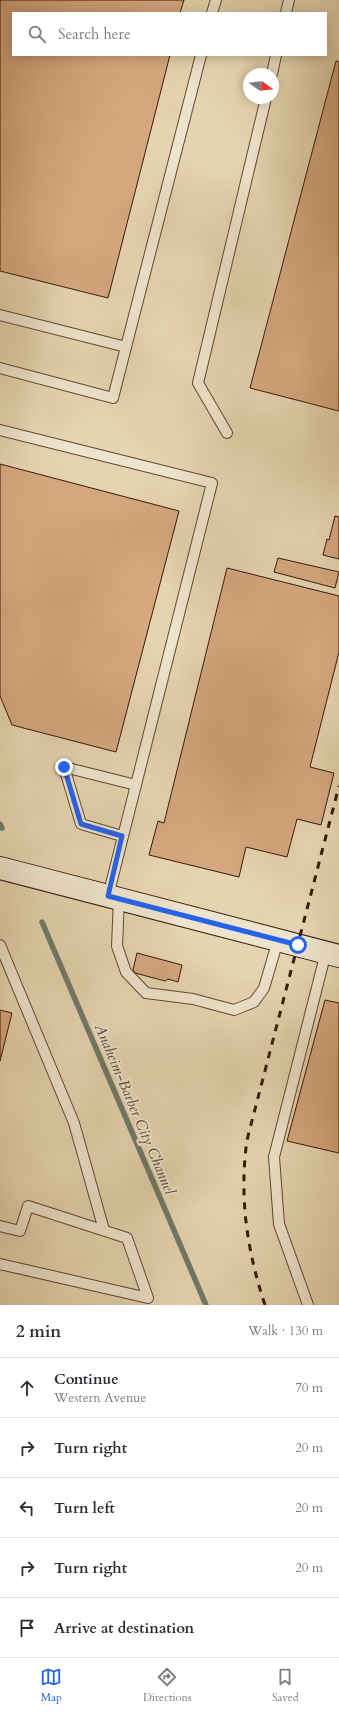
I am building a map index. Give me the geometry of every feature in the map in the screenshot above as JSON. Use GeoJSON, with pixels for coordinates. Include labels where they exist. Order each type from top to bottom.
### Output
{"type":"FeatureCollection","features":[{"type":"Feature","properties":{"kind":"street"},"geometry":{"type":"LineString","coordinates":[[0,868],[333,954]]}},
{"type":"Feature","properties":{"kind":"lane"},"geometry":{"type":"LineString","coordinates":[[212,12],[216,0]]}},
{"type":"Feature","properties":{"kind":"lane"},"geometry":{"type":"LineString","coordinates":[[286,12],[289,0]]}},
{"type":"Feature","properties":{"kind":"lane"},"geometry":{"type":"LineString","coordinates":[[0,368],[113,398],[201,56]]}},
{"type":"Feature","properties":{"kind":"lane"},"geometry":{"type":"LineString","coordinates":[[273,68],[276,56]]}},
{"type":"Feature","properties":{"kind":"lane"},"geometry":{"type":"LineString","coordinates":[[226,433],[198,383],[265,104]]}},
{"type":"Feature","properties":{"kind":"lane"},"geometry":{"type":"LineString","coordinates":[[0,315],[126,347]]}},
{"type":"Feature","properties":{"kind":"lane"},"geometry":{"type":"LineString","coordinates":[[0,430],[212,483],[122,836],[113,898],[117,946],[126,972],[146,993],[193,999],[234,1010],[254,1002],[264,988],[278,940]]}},
{"type":"Feature","properties":{"kind":"lane"},"geometry":{"type":"LineString","coordinates":[[122,836],[81,824],[64,767],[136,785]]}},
{"type":"Feature","properties":{"kind":"lane"},"geometry":{"type":"LineString","coordinates":[[0,945],[74,1123],[104,1230]]}},
{"type":"Feature","properties":{"kind":"lane"},"geometry":{"type":"LineString","coordinates":[[308,1305],[279,1224],[274,1157],[333,954]]}},
{"type":"Feature","properties":{"kind":"lane"},"geometry":{"type":"LineString","coordinates":[[0,1226],[20,1231],[28,1206],[127,1238],[148,1298],[0,1264]]}},
{"type":"Feature","properties":{"kind":"building"},"geometry":{"type":"Polygon","coordinates":[[[0,0],[184,0],[180,12],[12,12],[12,56],[170,56],[108,298],[0,271],[0,0]]]}},
{"type":"Feature","properties":{"kind":"building"},"geometry":{"type":"Polygon","coordinates":[[[336,61],[339,62],[339,411],[250,388],[336,61]]]}},
{"type":"Feature","properties":{"kind":"building"},"geometry":{"type":"Polygon","coordinates":[[[0,464],[179,511],[116,752],[12,725],[0,696],[0,464]]]}},
{"type":"Feature","properties":{"kind":"building"},"geometry":{"type":"Polygon","coordinates":[[[335,516],[339,517],[339,559],[323,555],[327,539],[329,540],[335,516]]]}},
{"type":"Feature","properties":{"kind":"building"},"geometry":{"type":"Polygon","coordinates":[[[278,558],[339,572],[335,588],[274,572],[278,558]]]}},
{"type":"Feature","properties":{"kind":"building"},"geometry":{"type":"Polygon","coordinates":[[[227,568],[339,596],[339,652],[310,767],[334,773],[321,825],[297,819],[287,857],[246,847],[239,877],[149,855],[158,821],[164,823],[227,568]]]}},
{"type":"Feature","properties":{"kind":"building"},"geometry":{"type":"Polygon","coordinates":[[[137,953],[182,965],[178,982],[168,979],[165,981],[135,973],[133,970],[137,953]]]}},
{"type":"Feature","properties":{"kind":"building"},"geometry":{"type":"Polygon","coordinates":[[[325,1000],[339,1003],[339,1153],[287,1141],[325,1000]]]}},
{"type":"Feature","properties":{"kind":"building"},"geometry":{"type":"Polygon","coordinates":[[[0,1010],[12,1013],[0,1061],[0,1010]]]}},
{"type":"Feature","properties":{"kind":"waterway","name":"Anaheim-Barber City Channel"},"geometry":{"type":"LineString","coordinates":[[0,824],[2,828]]}},
{"type":"Feature","properties":{"kind":"waterway","name":"Anaheim-Barber City Channel"},"geometry":{"type":"LineString","coordinates":[[42,922],[206,1305]]}},
{"type":"Feature","properties":{"kind":"railway"},"geometry":{"type":"LineString","coordinates":[[265,1305],[253,1264],[246,1224],[244,1182],[247,1140],[339,786]]}},
{"type":"Feature","properties":{"kind":"route"},"geometry":{"type":"LineString","coordinates":[[64,767],[81,824],[122,836],[108,896],[298,945]]}}]}
